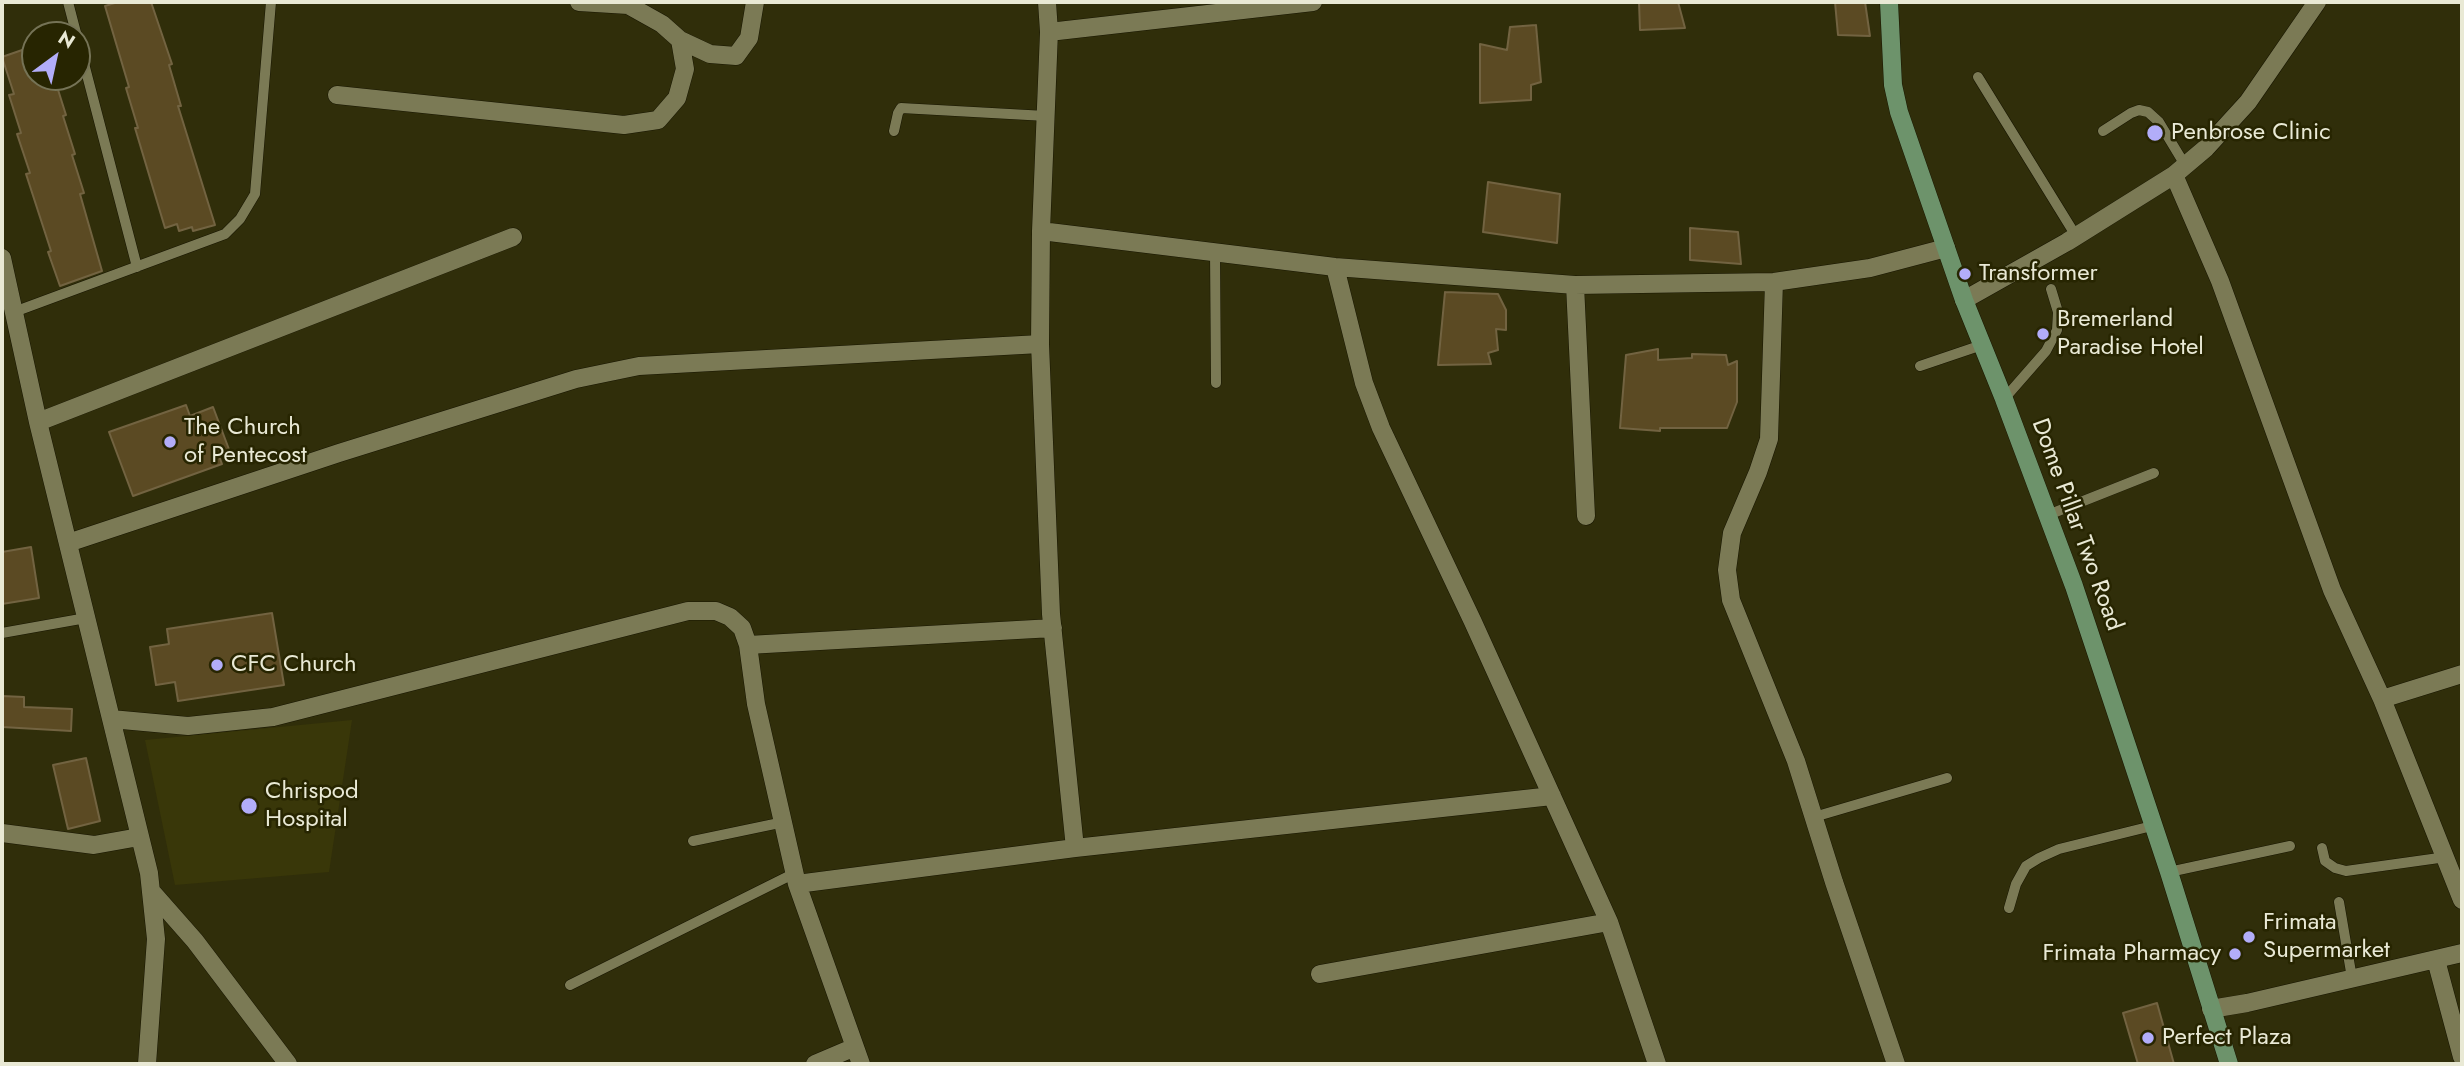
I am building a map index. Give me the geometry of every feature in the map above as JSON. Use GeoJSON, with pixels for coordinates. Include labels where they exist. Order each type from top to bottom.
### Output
{"type":"FeatureCollection","features":[{"type":"Feature","properties":{"kind":"street"},"geometry":{"type":"LineString","coordinates":[[579,2],[628,4],[662,24],[680,40],[710,54],[736,56],[749,38],[755,2]]}},
{"type":"Feature","properties":{"kind":"street"},"geometry":{"type":"LineString","coordinates":[[1047,2],[1049,32],[1041,231],[1040,344],[1053,628],[1075,848]]}},
{"type":"Feature","properties":{"kind":"street"},"geometry":{"type":"LineString","coordinates":[[1049,32],[1313,2]]}},
{"type":"Feature","properties":{"kind":"street","name":"Dome Pillar Two Road"},"geometry":{"type":"LineString","coordinates":[[1889,2],[1893,85],[1899,112],[1964,300],[2074,586],[2169,872],[2229,1064]]}},
{"type":"Feature","properties":{"kind":"street"},"geometry":{"type":"LineString","coordinates":[[1964,300],[2076,236],[2180,170],[2226,129],[2248,102],[2317,2]]}},
{"type":"Feature","properties":{"kind":"street"},"geometry":{"type":"LineString","coordinates":[[337,95],[624,125],[658,120],[677,98],[685,69],[680,40]]}},
{"type":"Feature","properties":{"kind":"street"},"geometry":{"type":"LineString","coordinates":[[2180,170],[2332,590],[2382,699],[2462,900]]}},
{"type":"Feature","properties":{"kind":"street"},"geometry":{"type":"LineString","coordinates":[[1041,231],[1335,267],[1575,285],[1774,282],[1870,268],[1946,248]]}},
{"type":"Feature","properties":{"kind":"street"},"geometry":{"type":"LineString","coordinates":[[38,422],[513,237]]}},
{"type":"Feature","properties":{"kind":"street"},"geometry":{"type":"LineString","coordinates":[[2,258],[5,289],[14,312],[38,422],[149,873],[156,939],[147,1064]]}},
{"type":"Feature","properties":{"kind":"street"},"geometry":{"type":"LineString","coordinates":[[1335,267],[1364,383],[1381,428],[1609,922],[1657,1064]]}},
{"type":"Feature","properties":{"kind":"street"},"geometry":{"type":"LineString","coordinates":[[1774,282],[1769,439],[1732,533],[1727,570],[1731,600],[1796,761],[1896,1064]]}},
{"type":"Feature","properties":{"kind":"street"},"geometry":{"type":"LineString","coordinates":[[1575,285],[1586,516]]}},
{"type":"Feature","properties":{"kind":"street"},"geometry":{"type":"LineString","coordinates":[[68,543],[352,449],[576,379],[614,371],[707,360],[1040,344]]}},
{"type":"Feature","properties":{"kind":"street"},"geometry":{"type":"LineString","coordinates":[[111,719],[188,726],[273,717],[688,611],[716,611],[730,617],[742,628],[748,645],[755,704],[796,878],[861,1064]]}},
{"type":"Feature","properties":{"kind":"street"},"geometry":{"type":"LineString","coordinates":[[748,645],[1053,628]]}},
{"type":"Feature","properties":{"kind":"street"},"geometry":{"type":"LineString","coordinates":[[2382,699],[2462,674]]}},
{"type":"Feature","properties":{"kind":"street"},"geometry":{"type":"LineString","coordinates":[[796,878],[1552,796]]}},
{"type":"Feature","properties":{"kind":"street"},"geometry":{"type":"LineString","coordinates":[[2,834],[94,845],[139,837]]}},
{"type":"Feature","properties":{"kind":"street"},"geometry":{"type":"LineString","coordinates":[[151,891],[195,941],[288,1064]]}},
{"type":"Feature","properties":{"kind":"street"},"geometry":{"type":"LineString","coordinates":[[1320,974],[1609,922]]}},
{"type":"Feature","properties":{"kind":"street"},"geometry":{"type":"LineString","coordinates":[[2211,1009],[2462,953]]}},
{"type":"Feature","properties":{"kind":"street"},"geometry":{"type":"LineString","coordinates":[[2436,960],[2462,1057]]}},
{"type":"Feature","properties":{"kind":"street"},"geometry":{"type":"LineString","coordinates":[[815,1064],[855,1047]]}},
{"type":"Feature","properties":{"kind":"lane"},"geometry":{"type":"LineString","coordinates":[[68,2],[137,267]]}},
{"type":"Feature","properties":{"kind":"lane"},"geometry":{"type":"LineString","coordinates":[[14,312],[225,234],[248,208],[255,194],[271,2]]}},
{"type":"Feature","properties":{"kind":"lane"},"geometry":{"type":"LineString","coordinates":[[1978,77],[2076,236]]}},
{"type":"Feature","properties":{"kind":"lane"},"geometry":{"type":"LineString","coordinates":[[894,131],[901,107],[1046,116]]}},
{"type":"Feature","properties":{"kind":"lane"},"geometry":{"type":"LineString","coordinates":[[2103,131],[2131,113],[2139,110],[2148,113],[2159,122],[2180,170]]}},
{"type":"Feature","properties":{"kind":"lane"},"geometry":{"type":"LineString","coordinates":[[1215,251],[1216,383]]}},
{"type":"Feature","properties":{"kind":"lane"},"geometry":{"type":"LineString","coordinates":[[2004,399],[2046,351],[2057,330],[2057,312],[2051,289]]}},
{"type":"Feature","properties":{"kind":"lane"},"geometry":{"type":"LineString","coordinates":[[1920,366],[1982,345]]}},
{"type":"Feature","properties":{"kind":"lane"},"geometry":{"type":"LineString","coordinates":[[2048,515],[2154,473]]}},
{"type":"Feature","properties":{"kind":"lane"},"geometry":{"type":"LineString","coordinates":[[2,633],[86,618]]}},
{"type":"Feature","properties":{"kind":"lane"},"geometry":{"type":"LineString","coordinates":[[1814,817],[1947,778]]}},
{"type":"Feature","properties":{"kind":"lane"},"geometry":{"type":"LineString","coordinates":[[693,841],[784,822]]}},
{"type":"Feature","properties":{"kind":"lane"},"geometry":{"type":"LineString","coordinates":[[2010,908],[2016,884],[2026,866],[2039,858],[2059,849],[2152,826]]}},
{"type":"Feature","properties":{"kind":"lane"},"geometry":{"type":"LineString","coordinates":[[2169,872],[2290,846]]}},
{"type":"Feature","properties":{"kind":"lane"},"geometry":{"type":"LineString","coordinates":[[2322,848],[2325,861],[2346,871],[2446,857]]}},
{"type":"Feature","properties":{"kind":"lane"},"geometry":{"type":"LineString","coordinates":[[570,985],[796,878]]}},
{"type":"Feature","properties":{"kind":"lane"},"geometry":{"type":"LineString","coordinates":[[2339,902],[2351,978]]}},
{"type":"Feature","properties":{"kind":"shaded area","name":"Chrispod Hospital"},"geometry":{"type":"Polygon","coordinates":[[[352,720],[329,872],[175,885],[145,740],[352,720]]]}},
{"type":"Feature","properties":{"kind":"building"},"geometry":{"type":"Polygon","coordinates":[[[118,2],[151,2],[172,64],[169,65],[181,106],[178,106],[215,225],[193,231],[192,227],[179,231],[177,224],[165,228],[135,128],[138,128],[126,88],[129,87],[105,6],[118,2]]]}},
{"type":"Feature","properties":{"kind":"building"},"geometry":{"type":"Polygon","coordinates":[[[1639,2],[1678,2],[1685,28],[1640,30],[1639,2]]]}},
{"type":"Feature","properties":{"kind":"building"},"geometry":{"type":"Polygon","coordinates":[[[1835,2],[1865,2],[1870,36],[1838,35],[1835,2]]]}},
{"type":"Feature","properties":{"kind":"building"},"geometry":{"type":"Polygon","coordinates":[[[1536,25],[1541,82],[1531,85],[1531,100],[1480,103],[1480,44],[1507,50],[1510,27],[1536,25]]]}},
{"type":"Feature","properties":{"kind":"building"},"geometry":{"type":"Polygon","coordinates":[[[21,50],[21,91],[58,91],[66,115],[63,116],[75,154],[72,155],[84,193],[80,194],[102,271],[60,286],[26,174],[30,173],[17,134],[21,133],[9,95],[14,94],[2,57],[21,50]]]}},
{"type":"Feature","properties":{"kind":"building"},"geometry":{"type":"Polygon","coordinates":[[[1488,182],[1560,194],[1557,243],[1483,232],[1488,182]]]}},
{"type":"Feature","properties":{"kind":"building"},"geometry":{"type":"Polygon","coordinates":[[[1690,228],[1738,232],[1741,264],[1690,260],[1690,228]]]}},
{"type":"Feature","properties":{"kind":"building"},"geometry":{"type":"Polygon","coordinates":[[[1445,292],[1498,294],[1506,310],[1506,330],[1496,329],[1498,350],[1488,353],[1491,364],[1438,365],[1445,292]]]}},
{"type":"Feature","properties":{"kind":"building"},"geometry":{"type":"Polygon","coordinates":[[[1658,349],[1658,360],[1692,358],[1692,354],[1726,355],[1728,365],[1737,361],[1737,402],[1727,428],[1660,428],[1660,431],[1620,428],[1626,355],[1658,349]]]}},
{"type":"Feature","properties":{"kind":"building","name":"The Church of Pentecost"},"geometry":{"type":"Polygon","coordinates":[[[186,405],[190,416],[213,407],[230,452],[219,456],[222,464],[133,496],[109,432],[186,405]]]}},
{"type":"Feature","properties":{"kind":"building"},"geometry":{"type":"Polygon","coordinates":[[[31,547],[39,598],[2,604],[2,552],[31,547]]]}},
{"type":"Feature","properties":{"kind":"building","name":"CFC Church"},"geometry":{"type":"Polygon","coordinates":[[[272,613],[284,685],[178,701],[175,682],[156,685],[150,647],[169,644],[167,629],[272,613]]]}},
{"type":"Feature","properties":{"kind":"building"},"geometry":{"type":"Polygon","coordinates":[[[2,696],[24,697],[24,707],[72,709],[71,731],[2,727],[2,696]]]}},
{"type":"Feature","properties":{"kind":"building"},"geometry":{"type":"Polygon","coordinates":[[[86,758],[100,821],[68,829],[53,765],[86,758]]]}},
{"type":"Feature","properties":{"kind":"building","name":"Perfect Plaza"},"geometry":{"type":"Polygon","coordinates":[[[2157,1003],[2174,1064],[2138,1064],[2123,1013],[2157,1003]]]}},
{"type":"Feature","properties":{"kind":"place","name":"Penbrose Clinic"},"geometry":{"type":"Point","coordinates":[2155,133]}},
{"type":"Feature","properties":{"kind":"place","name":"Transformer"},"geometry":{"type":"Point","coordinates":[1965,274]}},
{"type":"Feature","properties":{"kind":"place","name":"Bremerland Paradise Hotel"},"geometry":{"type":"Point","coordinates":[2043,334]}},
{"type":"Feature","properties":{"kind":"place","name":"The Church of Pentecost"},"geometry":{"type":"Point","coordinates":[170,442]}},
{"type":"Feature","properties":{"kind":"place","name":"CFC Church"},"geometry":{"type":"Point","coordinates":[217,665]}},
{"type":"Feature","properties":{"kind":"place","name":"Chrispod Hospital"},"geometry":{"type":"Point","coordinates":[249,806]}},
{"type":"Feature","properties":{"kind":"place","name":"Frimata Supermarket"},"geometry":{"type":"Point","coordinates":[2249,937]}},
{"type":"Feature","properties":{"kind":"place","name":"Frimata Pharmacy"},"geometry":{"type":"Point","coordinates":[2235,954]}},
{"type":"Feature","properties":{"kind":"place","name":"Perfect Plaza"},"geometry":{"type":"Point","coordinates":[2148,1038]}}]}
